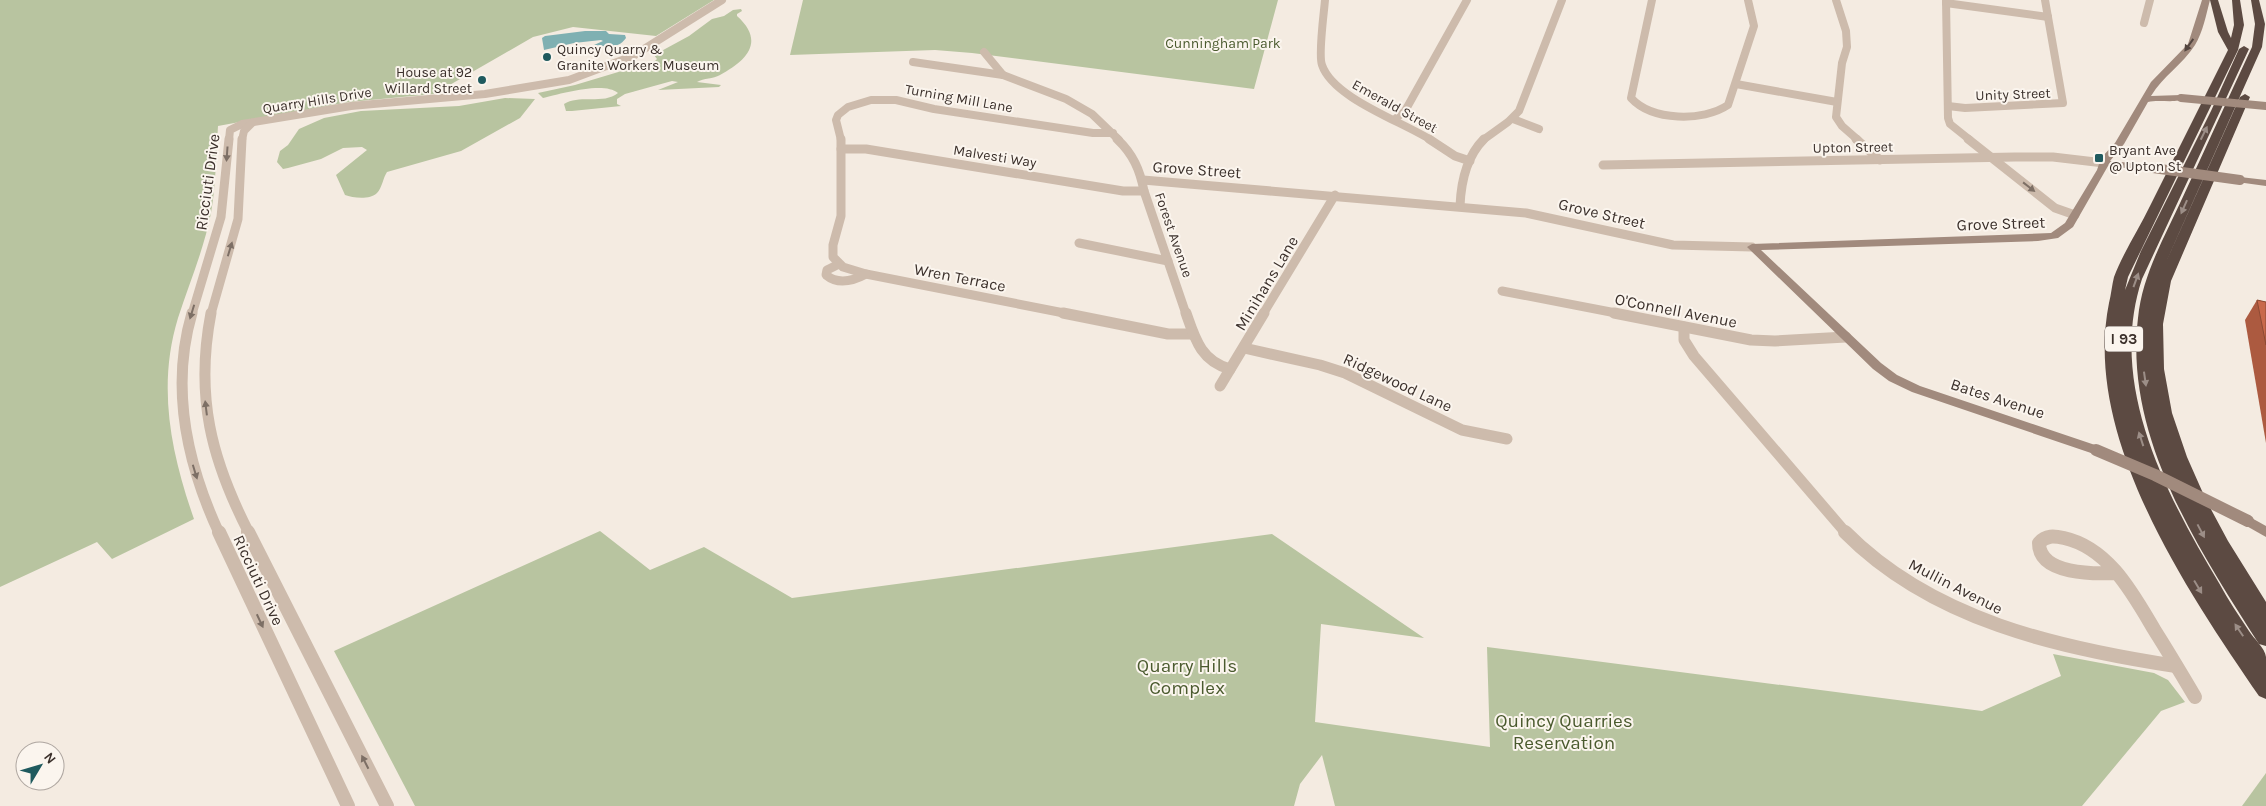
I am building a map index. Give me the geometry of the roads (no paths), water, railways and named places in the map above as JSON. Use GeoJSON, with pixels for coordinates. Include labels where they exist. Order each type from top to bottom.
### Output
{"type":"FeatureCollection","features":[{"type":"Feature","properties":{"kind":"highway"},"geometry":{"type":"LineString","coordinates":[[2214,0],[2223,32],[2233,48]]}},
{"type":"Feature","properties":{"kind":"highway","name":"I 93"},"geometry":{"type":"LineString","coordinates":[[2236,0],[2240,25],[2233,48],[2124,269],[2112,315],[2112,359],[2117,398],[2128,438],[2158,513],[2204,598],[2266,691]]}},
{"type":"Feature","properties":{"kind":"highway","name":"I 93"},"geometry":{"type":"LineString","coordinates":[[2244,0],[2249,26],[2245,45],[2138,273],[2125,318],[2124,350],[2128,388],[2134,413],[2142,441],[2161,490],[2204,573],[2266,670]]}},
{"type":"Feature","properties":{"kind":"highway","name":"I 93"},"geometry":{"type":"LineString","coordinates":[[2255,0],[2260,29],[2254,56],[2152,278],[2145,306],[2142,347],[2151,409],[2171,467],[2213,554],[2266,639]]}},
{"type":"Feature","properties":{"kind":"highway"},"geometry":{"type":"LineString","coordinates":[[2263,0],[2266,10]]}},
{"type":"Feature","properties":{"kind":"highway","name":"I 93"},"geometry":{"type":"LineString","coordinates":[[2266,49],[2167,272],[2157,309],[2155,345],[2162,399],[2179,455],[2208,519],[2266,617]]}},
{"type":"Feature","properties":{"kind":"main road"},"geometry":{"type":"LineString","coordinates":[[2075,216],[2102,170],[2104,163],[2119,144],[2144,100],[2158,80],[2191,45],[2206,0]]}},
{"type":"Feature","properties":{"kind":"main road"},"geometry":{"type":"LineString","coordinates":[[2144,100],[2157,97],[2181,98],[2266,106]]}},
{"type":"Feature","properties":{"kind":"main road"},"geometry":{"type":"LineString","coordinates":[[2119,144],[2124,156],[2153,168]]}},
{"type":"Feature","properties":{"kind":"main road"},"geometry":{"type":"LineString","coordinates":[[2104,163],[2266,183]]}},
{"type":"Feature","properties":{"kind":"main road","name":"Grove Street"},"geometry":{"type":"LineString","coordinates":[[1752,247],[2054,236],[2064,230],[2075,216]]}},
{"type":"Feature","properties":{"kind":"main road","name":"Bates Avenue"},"geometry":{"type":"LineString","coordinates":[[1752,247],[1885,372],[1908,386],[2096,450],[2162,478],[2266,532]]}},
{"type":"Feature","properties":{"kind":"street","name":"Quarry Hills Drive"},"geometry":{"type":"LineString","coordinates":[[252,123],[359,105],[491,94],[569,80],[608,67],[633,56],[722,0]]}},
{"type":"Feature","properties":{"kind":"street","name":"Emerald Street"},"geometry":{"type":"LineString","coordinates":[[1325,0],[1321,60],[1324,72],[1332,82],[1349,97],[1411,127],[1458,158],[1470,162]]}},
{"type":"Feature","properties":{"kind":"street"},"geometry":{"type":"LineString","coordinates":[[1395,119],[1406,111],[1467,0]]}},
{"type":"Feature","properties":{"kind":"street"},"geometry":{"type":"LineString","coordinates":[[1460,206],[1461,192],[1470,162],[1479,143],[1513,118],[1520,108],[1562,0]]}},
{"type":"Feature","properties":{"kind":"street"},"geometry":{"type":"LineString","coordinates":[[1652,0],[1630,96],[1633,103],[1646,110],[1662,114],[1713,113],[1727,107],[1754,26],[1748,0]]}},
{"type":"Feature","properties":{"kind":"street"},"geometry":{"type":"LineString","coordinates":[[1836,0],[1846,32],[1847,46],[1842,63],[1835,115],[1839,123],[1880,160]]}},
{"type":"Feature","properties":{"kind":"street","name":"Unity Street"},"geometry":{"type":"LineString","coordinates":[[1948,106],[1985,107],[2063,103],[2045,0]]}},
{"type":"Feature","properties":{"kind":"street"},"geometry":{"type":"LineString","coordinates":[[2144,23],[2150,0]]}},
{"type":"Feature","properties":{"kind":"street"},"geometry":{"type":"LineString","coordinates":[[2048,17],[1946,2],[1950,124],[2055,208],[2075,216]]}},
{"type":"Feature","properties":{"kind":"street"},"geometry":{"type":"LineString","coordinates":[[984,52],[1003,75]]}},
{"type":"Feature","properties":{"kind":"street","name":"Forest Avenue"},"geometry":{"type":"LineString","coordinates":[[913,62],[1003,75],[1024,82],[1082,107],[1113,133],[1132,156],[1143,180],[1144,191],[1193,334],[1207,359],[1217,366],[1230,369]]}},
{"type":"Feature","properties":{"kind":"street"},"geometry":{"type":"LineString","coordinates":[[1024,82],[1046,85]]}},
{"type":"Feature","properties":{"kind":"street"},"geometry":{"type":"LineString","coordinates":[[1736,84],[1837,102]]}},
{"type":"Feature","properties":{"kind":"street","name":"Turning Mill Lane"},"geometry":{"type":"LineString","coordinates":[[841,149],[841,134],[836,123],[838,115],[859,103],[884,99],[902,100],[934,109],[1093,134],[1113,133]]}},
{"type":"Feature","properties":{"kind":"street"},"geometry":{"type":"LineString","coordinates":[[1513,118],[1539,128]]}},
{"type":"Feature","properties":{"kind":"street","name":"Ricciuti Drive"},"geometry":{"type":"LineString","coordinates":[[252,123],[233,127],[228,136],[221,218],[185,341],[181,386],[183,416],[195,471],[209,512],[348,806]]}},
{"type":"Feature","properties":{"kind":"street","name":"Ricciuti Drive"},"geometry":{"type":"LineString","coordinates":[[252,123],[242,136],[238,219],[212,310],[206,341],[204,386],[207,418],[217,459],[238,512],[387,806]]}},
{"type":"Feature","properties":{"kind":"street"},"geometry":{"type":"LineString","coordinates":[[841,149],[841,216],[832,249],[833,257],[839,264],[827,270],[826,275],[829,279],[846,282],[856,280],[866,274]]}},
{"type":"Feature","properties":{"kind":"street","name":"Malvesti Way"},"geometry":{"type":"LineString","coordinates":[[841,149],[866,149],[1123,191],[1144,191]]}},
{"type":"Feature","properties":{"kind":"street","name":"Upton Street"},"geometry":{"type":"LineString","coordinates":[[1603,165],[1991,157],[2053,158],[2104,163]]}},
{"type":"Feature","properties":{"kind":"street","name":"Grove Street"},"geometry":{"type":"LineString","coordinates":[[1143,180],[1460,206],[1540,215],[1673,244],[1752,247]]}},
{"type":"Feature","properties":{"kind":"street","name":"Minihans Lane"},"geometry":{"type":"LineString","coordinates":[[1220,386],[1335,195]]}},
{"type":"Feature","properties":{"kind":"street"},"geometry":{"type":"LineString","coordinates":[[1079,243],[1168,261]]}},
{"type":"Feature","properties":{"kind":"street","name":"Wren Terrace"},"geometry":{"type":"LineString","coordinates":[[839,264],[866,274],[1168,334],[1193,334]]}},
{"type":"Feature","properties":{"kind":"street","name":"O'Connell Avenue"},"geometry":{"type":"LineString","coordinates":[[1502,291],[1759,341],[1846,337]]}},
{"type":"Feature","properties":{"kind":"street","name":"Mullin Avenue"},"geometry":{"type":"LineString","coordinates":[[1684,327],[1686,346],[1700,364],[1846,533],[1889,569],[1950,605],[2022,634],[2094,653],[2176,666]]}},
{"type":"Feature","properties":{"kind":"street","name":"Ridgewood Lane"},"geometry":{"type":"LineString","coordinates":[[1244,348],[1337,370],[1462,430],[1480,436],[1508,439]]}},
{"type":"Feature","properties":{"kind":"street"},"geometry":{"type":"LineString","coordinates":[[2116,573],[2084,574],[2066,570],[2046,558],[2038,545],[2045,538],[2057,536],[2075,540],[2091,549],[2116,573],[2133,594],[2195,697]]}},
{"type":"Feature","properties":{"kind":"water"},"geometry":{"type":"Polygon","coordinates":[[[585,31],[606,31],[609,34],[625,35],[626,38],[616,46],[594,45],[603,41],[601,40],[574,43],[544,50],[542,38],[545,36],[585,31]]]}},
{"type":"Feature","properties":{"kind":"place","name":"Quincy Quarry & Granite Workers Museum"},"geometry":{"type":"Point","coordinates":[547,57]}},
{"type":"Feature","properties":{"kind":"place","name":"House at 92 Willard Street"},"geometry":{"type":"Point","coordinates":[482,80]}},
{"type":"Feature","properties":{"kind":"place","name":"Bryant Ave @ Upton St"},"geometry":{"type":"Point","coordinates":[2099,158]}},
{"type":"Feature","properties":{"kind":"park label","name":"Cunningham Park"},"geometry":{"type":"Point","coordinates":[1223,43]}},
{"type":"Feature","properties":{"kind":"park label","name":"Quarry Hills Complex"},"geometry":{"type":"Point","coordinates":[1187,676]}},
{"type":"Feature","properties":{"kind":"park label","name":"Quincy Quarries Reservation"},"geometry":{"type":"Point","coordinates":[1564,731]}}]}
